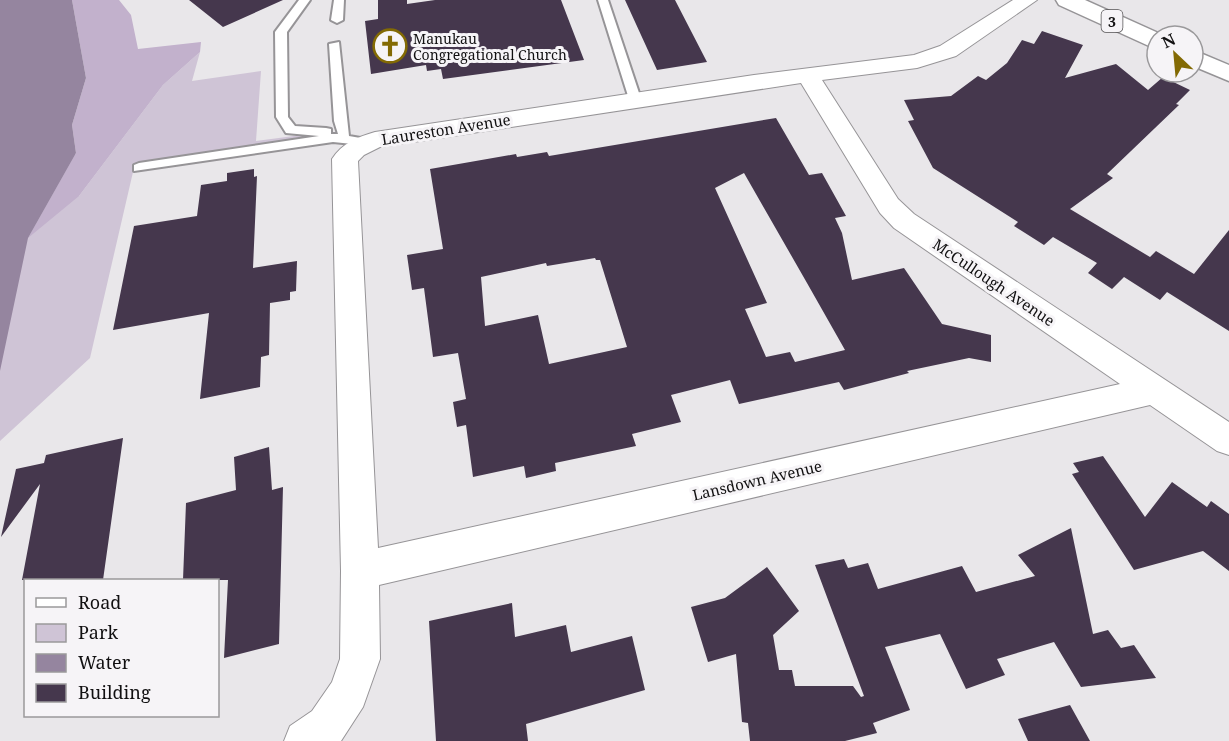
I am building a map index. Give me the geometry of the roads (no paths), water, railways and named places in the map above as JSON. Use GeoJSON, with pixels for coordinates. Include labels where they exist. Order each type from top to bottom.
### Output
{"type":"FeatureCollection","features":[{"type":"Feature","properties":{"kind":"main road","name":"3"},"geometry":{"type":"LineString","coordinates":[[1067,0],[1145,36]]}},
{"type":"Feature","properties":{"kind":"main road"},"geometry":{"type":"LineString","coordinates":[[1205,63],[1229,74]]}},
{"type":"Feature","properties":{"kind":"street","name":"Laureston Avenue"},"geometry":{"type":"LineString","coordinates":[[305,741],[327,726],[349,693],[360,659],[360,571],[345,159],[356,139],[375,140],[635,99],[917,61],[948,51],[1028,0]]}},
{"type":"Feature","properties":{"kind":"street","name":"McCullough Avenue"},"geometry":{"type":"LineString","coordinates":[[808,76],[890,206],[904,221],[1229,440]]}},
{"type":"Feature","properties":{"kind":"street","name":"Lansdown Avenue"},"geometry":{"type":"LineString","coordinates":[[360,571],[1154,390]]}},
{"type":"Feature","properties":{"kind":"lane"},"geometry":{"type":"LineString","coordinates":[[305,0],[281,32],[282,117],[291,130],[356,139]]}},
{"type":"Feature","properties":{"kind":"lane"},"geometry":{"type":"LineString","coordinates":[[337,20],[339,0]]}},
{"type":"Feature","properties":{"kind":"lane"},"geometry":{"type":"LineString","coordinates":[[603,0],[635,99]]}},
{"type":"Feature","properties":{"kind":"lane"},"geometry":{"type":"LineString","coordinates":[[335,45],[340,120],[356,139]]}},
{"type":"Feature","properties":{"kind":"lane"},"geometry":{"type":"LineString","coordinates":[[139,168],[333,138],[356,139]]}},
{"type":"Feature","properties":{"kind":"water"},"geometry":{"type":"Polygon","coordinates":[[[0,0],[72,0],[86,78],[72,125],[76,153],[28,238],[0,371],[0,0]]]}},
{"type":"Feature","properties":{"kind":"place","name":"Manukau Congregational Church"},"geometry":{"type":"Point","coordinates":[390,46]}}]}
